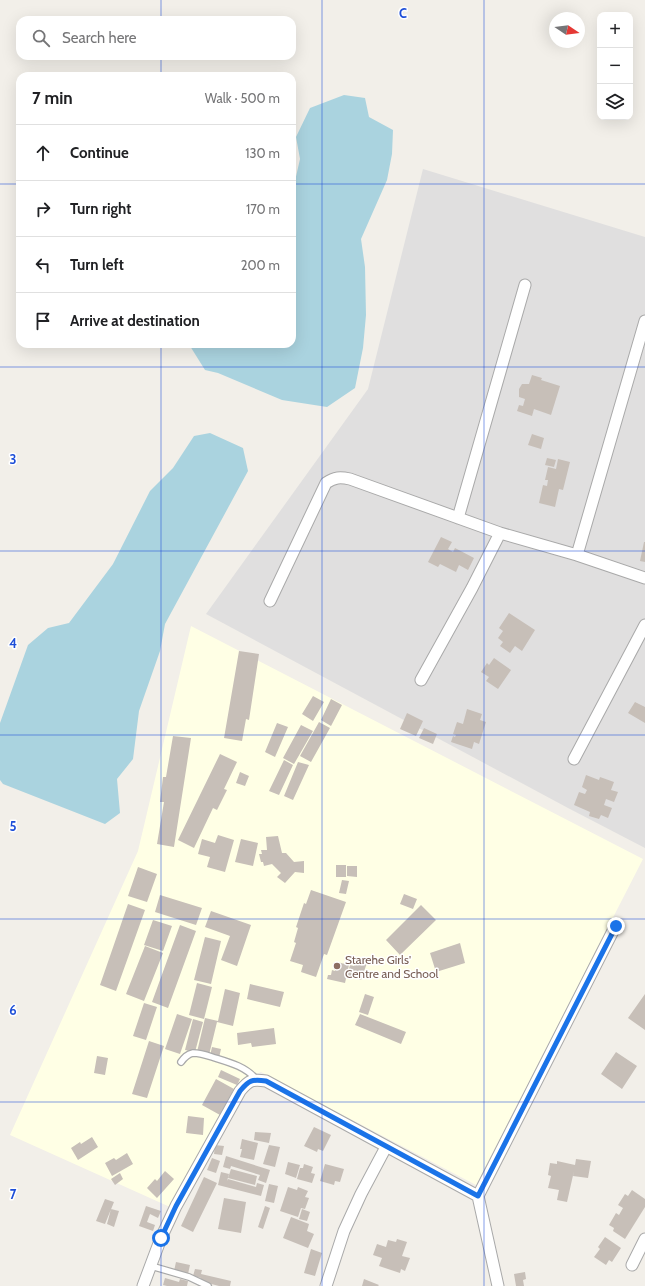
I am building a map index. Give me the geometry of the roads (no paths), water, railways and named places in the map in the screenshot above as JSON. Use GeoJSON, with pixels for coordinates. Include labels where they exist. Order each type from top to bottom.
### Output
{"type":"FeatureCollection","features":[{"type":"Feature","properties":{"kind":"street"},"geometry":{"type":"LineString","coordinates":[[458,518],[525,284]]}},
{"type":"Feature","properties":{"kind":"street"},"geometry":{"type":"LineString","coordinates":[[577,555],[645,321]]}},
{"type":"Feature","properties":{"kind":"street"},"geometry":{"type":"LineString","coordinates":[[270,601],[326,483],[333,478],[341,477],[500,533],[577,555],[645,578]]}},
{"type":"Feature","properties":{"kind":"street"},"geometry":{"type":"LineString","coordinates":[[421,680],[472,588],[500,533]]}},
{"type":"Feature","properties":{"kind":"street"},"geometry":{"type":"LineString","coordinates":[[574,759],[645,625]]}},
{"type":"Feature","properties":{"kind":"street"},"geometry":{"type":"LineString","coordinates":[[498,1286],[478,1196],[616,926]]}},
{"type":"Feature","properties":{"kind":"street"},"geometry":{"type":"LineString","coordinates":[[144,1286],[161,1238],[176,1206],[240,1091],[247,1083],[256,1079],[266,1081],[478,1196]]}},
{"type":"Feature","properties":{"kind":"street"},"geometry":{"type":"LineString","coordinates":[[326,1286],[344,1231],[361,1194],[386,1147]]}},
{"type":"Feature","properties":{"kind":"street"},"geometry":{"type":"LineString","coordinates":[[632,1265],[645,1239]]}},
{"type":"Feature","properties":{"kind":"lane"},"geometry":{"type":"LineString","coordinates":[[181,1062],[185,1056],[192,1053],[200,1054],[234,1064],[247,1071],[256,1079]]}},
{"type":"Feature","properties":{"kind":"lane"},"geometry":{"type":"LineString","coordinates":[[151,1266],[188,1277],[208,1286]]}},
{"type":"Feature","properties":{"kind":"water"},"geometry":{"type":"Polygon","coordinates":[[[344,95],[365,98],[369,117],[393,130],[392,154],[387,180],[361,239],[365,267],[366,315],[363,348],[355,388],[327,407],[282,400],[218,373],[205,370],[191,348],[296,348],[296,176],[300,159],[296,137],[310,108],[344,95]]]}},
{"type":"Feature","properties":{"kind":"water"},"geometry":{"type":"Polygon","coordinates":[[[210,433],[243,448],[248,471],[165,624],[160,651],[139,711],[133,759],[117,779],[120,813],[105,824],[3,784],[0,780],[0,723],[28,645],[48,628],[69,623],[113,564],[150,491],[173,468],[194,436],[210,433]]]}},
{"type":"Feature","properties":{"kind":"place","name":"Starehe Girls' Centre and School"},"geometry":{"type":"Point","coordinates":[337,966]}}]}
